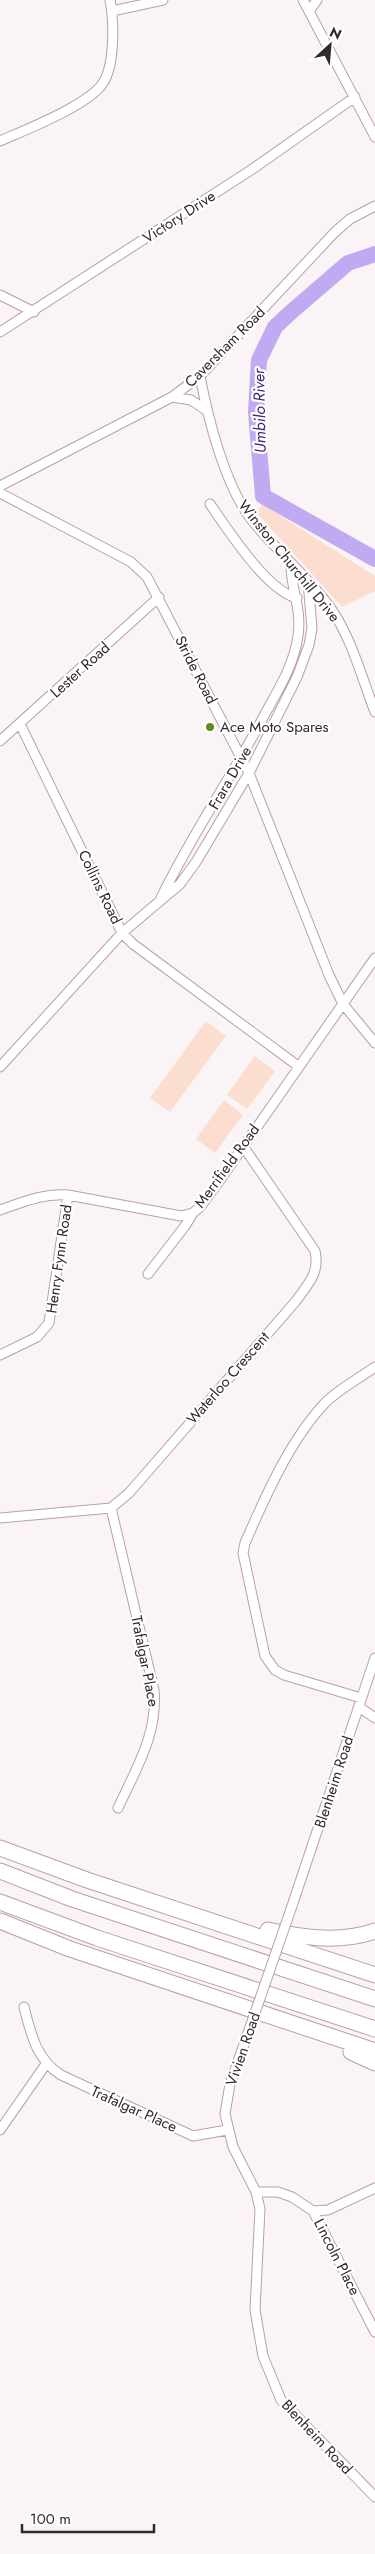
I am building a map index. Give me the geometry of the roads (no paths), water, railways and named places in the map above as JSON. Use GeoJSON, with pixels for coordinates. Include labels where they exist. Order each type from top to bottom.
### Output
{"type":"FeatureCollection","features":[{"type":"Feature","properties":{"kind":"highway"},"geometry":{"type":"LineString","coordinates":[[0,1848],[148,1900],[375,1975]]}},
{"type":"Feature","properties":{"kind":"highway"},"geometry":{"type":"LineString","coordinates":[[0,1871],[72,1899],[375,1999]]}},
{"type":"Feature","properties":{"kind":"highway"},"geometry":{"type":"LineString","coordinates":[[148,1900],[302,1938],[345,1938],[375,1931]]}},
{"type":"Feature","properties":{"kind":"highway"},"geometry":{"type":"LineString","coordinates":[[0,1902],[97,1938],[375,2029]]}},
{"type":"Feature","properties":{"kind":"highway"},"geometry":{"type":"LineString","coordinates":[[0,1921],[70,1949],[375,2051]]}},
{"type":"Feature","properties":{"kind":"highway"},"geometry":{"type":"LineString","coordinates":[[270,2016],[300,2032],[375,2063]]}},
{"type":"Feature","properties":{"kind":"street"},"geometry":{"type":"LineString","coordinates":[[0,141],[37,125],[98,90],[108,73],[112,50],[112,11],[110,0]]}},
{"type":"Feature","properties":{"kind":"street"},"geometry":{"type":"LineString","coordinates":[[112,11],[163,0]]}},
{"type":"Feature","properties":{"kind":"street"},"geometry":{"type":"LineString","coordinates":[[303,0],[310,10],[375,136]]}},
{"type":"Feature","properties":{"kind":"street"},"geometry":{"type":"LineString","coordinates":[[310,10],[316,0]]}},
{"type":"Feature","properties":{"kind":"street","name":"Victory Drive"},"geometry":{"type":"LineString","coordinates":[[0,332],[34,312],[251,170],[355,97]]}},
{"type":"Feature","properties":{"kind":"street","name":"Caversham Road"},"geometry":{"type":"LineString","coordinates":[[0,486],[172,397],[200,376],[335,232],[350,219],[375,206]]}},
{"type":"Feature","properties":{"kind":"street"},"geometry":{"type":"LineString","coordinates":[[0,295],[34,312]]}},
{"type":"Feature","properties":{"kind":"street","name":"Winston Churchill Drive"},"geometry":{"type":"LineString","coordinates":[[200,376],[206,410],[239,502],[331,609],[344,630],[375,712]]}},
{"type":"Feature","properties":{"kind":"street"},"geometry":{"type":"LineString","coordinates":[[172,397],[192,400],[206,410]]}},
{"type":"Feature","properties":{"kind":"street","name":"Stride Road"},"geometry":{"type":"LineString","coordinates":[[0,493],[131,562],[147,577],[249,773],[314,940],[343,1004],[375,1043]]}},
{"type":"Feature","properties":{"kind":"street"},"geometry":{"type":"LineString","coordinates":[[210,504],[267,578],[283,593],[297,598]]}},
{"type":"Feature","properties":{"kind":"street","name":"Frara Drive"},"geometry":{"type":"LineString","coordinates":[[160,900],[174,871],[242,760],[294,660],[300,608],[291,564]]}},
{"type":"Feature","properties":{"kind":"street","name":"Frara Drive"},"geometry":{"type":"LineString","coordinates":[[0,1067],[122,933],[180,884],[196,862],[249,773],[297,677],[309,645],[312,618],[308,582]]}},
{"type":"Feature","properties":{"kind":"street","name":"Lester Road"},"geometry":{"type":"LineString","coordinates":[[0,741],[159,597]]}},
{"type":"Feature","properties":{"kind":"street"},"geometry":{"type":"LineString","coordinates":[[312,618],[318,611],[331,609]]}},
{"type":"Feature","properties":{"kind":"street","name":"Collins Road"},"geometry":{"type":"LineString","coordinates":[[20,724],[122,933],[133,944],[298,1066]]}},
{"type":"Feature","properties":{"kind":"street","name":"Merrifield Road"},"geometry":{"type":"LineString","coordinates":[[0,1210],[37,1197],[52,1194],[68,1195],[181,1216],[193,1213],[220,1180],[375,958]]}},
{"type":"Feature","properties":{"kind":"street","name":"Waterloo Crescent"},"geometry":{"type":"LineString","coordinates":[[111,1508],[129,1493],[296,1301],[314,1276],[317,1267],[315,1251],[243,1146]]}},
{"type":"Feature","properties":{"kind":"street","name":"Henry Fynn Road"},"geometry":{"type":"LineString","coordinates":[[0,1355],[37,1337],[49,1323],[68,1195]]}},
{"type":"Feature","properties":{"kind":"street"},"geometry":{"type":"LineString","coordinates":[[148,1274],[193,1213]]}},
{"type":"Feature","properties":{"kind":"street"},"geometry":{"type":"LineString","coordinates":[[375,1367],[336,1394],[313,1417],[272,1483],[245,1543],[243,1553],[265,1656],[269,1664],[284,1675],[360,1703],[375,1718]]}},
{"type":"Feature","properties":{"kind":"street"},"geometry":{"type":"LineString","coordinates":[[0,1518],[111,1508]]}},
{"type":"Feature","properties":{"kind":"street","name":"Trafalgar Place"},"geometry":{"type":"LineString","coordinates":[[111,1508],[154,1690],[156,1710],[154,1725],[147,1745],[118,1808]]}},
{"type":"Feature","properties":{"kind":"street","name":"Blenheim Road"},"geometry":{"type":"LineString","coordinates":[[292,1906],[375,1658]]}},
{"type":"Feature","properties":{"kind":"street","name":"Vivien Road"},"geometry":{"type":"LineString","coordinates":[[256,2192],[227,2130],[226,2099],[292,1906]]}},
{"type":"Feature","properties":{"kind":"street","name":"Trafalgar Place"},"geometry":{"type":"LineString","coordinates":[[24,2007],[31,2035],[46,2064],[74,2082],[193,2136],[227,2130]]}},
{"type":"Feature","properties":{"kind":"street"},"geometry":{"type":"LineString","coordinates":[[0,2130],[46,2064]]}},
{"type":"Feature","properties":{"kind":"street"},"geometry":{"type":"LineString","coordinates":[[314,2211],[328,2210],[375,2188]]}},
{"type":"Feature","properties":{"kind":"street","name":"Blenheim Road"},"geometry":{"type":"LineString","coordinates":[[256,2192],[261,2220],[255,2310],[263,2356],[269,2374],[281,2400],[290,2411],[375,2498]]}},
{"type":"Feature","properties":{"kind":"street","name":"Lincoln Place"},"geometry":{"type":"LineString","coordinates":[[256,2192],[285,2195],[314,2211],[375,2332]]}},
{"type":"Feature","properties":{"kind":"waterway","name":"Umbilo River"},"geometry":{"type":"LineString","coordinates":[[375,254],[348,263],[275,327],[259,360],[256,412],[263,496],[375,559]]}},
{"type":"Feature","properties":{"kind":"place","name":"Ace Moto Spares"},"geometry":{"type":"Point","coordinates":[210,727]}}]}
